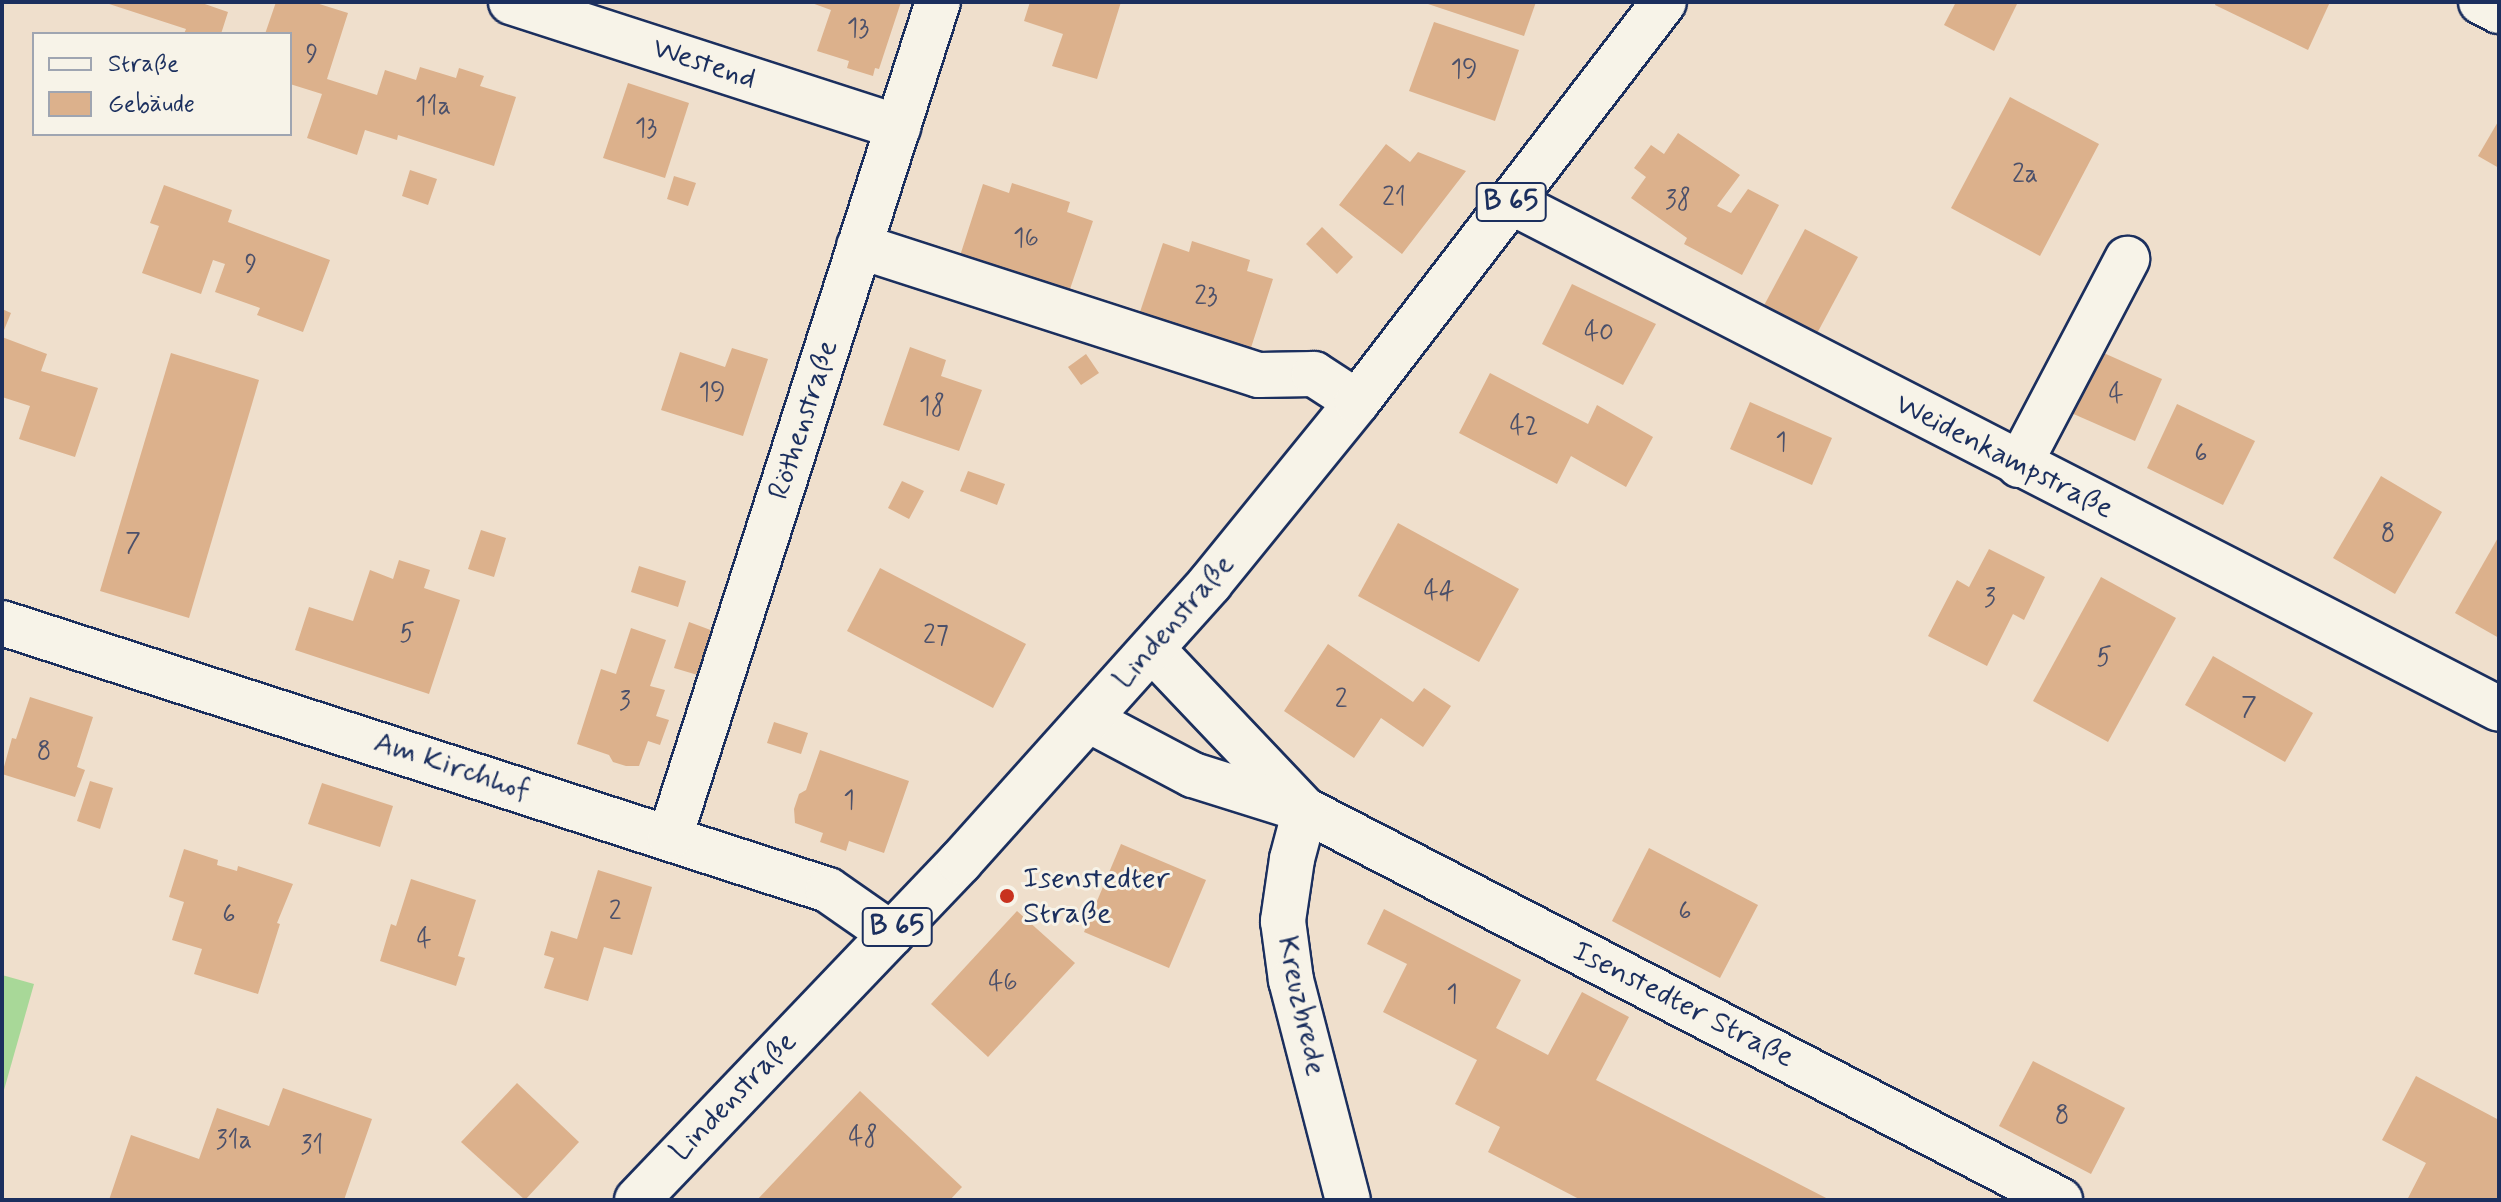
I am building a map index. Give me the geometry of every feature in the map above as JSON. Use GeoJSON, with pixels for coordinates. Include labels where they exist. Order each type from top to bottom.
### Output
{"type":"FeatureCollection","features":[{"type":"Feature","properties":{"kind":"street","name":"Westend"},"geometry":{"type":"LineString","coordinates":[[511,2],[898,127]]}},
{"type":"Feature","properties":{"kind":"street","name":"Röthenstraße"},"geometry":{"type":"LineString","coordinates":[[670,837],[938,2]]}},
{"type":"Feature","properties":{"kind":"street","name":"Lindenstraße"},"geometry":{"type":"LineString","coordinates":[[637,1200],[891,934],[1152,649],[1357,402],[1664,2]]}},
{"type":"Feature","properties":{"kind":"street"},"geometry":{"type":"LineString","coordinates":[[2481,2],[2499,11]]}},
{"type":"Feature","properties":{"kind":"street","name":"Weidenkampstraße"},"geometry":{"type":"LineString","coordinates":[[1511,202],[2499,709]]}},
{"type":"Feature","properties":{"kind":"street"},"geometry":{"type":"LineString","coordinates":[[859,246],[1259,375],[1314,374],[1357,402]]}},
{"type":"Feature","properties":{"kind":"street"},"geometry":{"type":"LineString","coordinates":[[2019,465],[2127,259]]}},
{"type":"Feature","properties":{"kind":"street","name":"Am Kirchhof"},"geometry":{"type":"LineString","coordinates":[[2,623],[828,890],[891,934]]}},
{"type":"Feature","properties":{"kind":"street","name":"Isenstedter Straße"},"geometry":{"type":"LineString","coordinates":[[1152,649],[1305,810]]}},
{"type":"Feature","properties":{"kind":"street","name":"Isenstedter Straße"},"geometry":{"type":"LineString","coordinates":[[1089,720],[1193,775],[1305,810],[2060,1200]]}},
{"type":"Feature","properties":{"kind":"street","name":"Kreuzbrede"},"geometry":{"type":"LineString","coordinates":[[1305,810],[1292,859],[1283,921],[1291,980],[1348,1200]]}},
{"type":"Feature","properties":{"kind":"green space"},"geometry":{"type":"Polygon","coordinates":[[[2,975],[34,984],[2,1097],[2,975]]]}},
{"type":"Feature","properties":{"kind":"building"},"geometry":{"type":"Polygon","coordinates":[[[103,2],[199,2],[228,12],[222,32],[185,32],[186,29],[103,2]]]}},
{"type":"Feature","properties":{"kind":"building"},"geometry":{"type":"Polygon","coordinates":[[[276,2],[313,2],[348,13],[327,79],[377,95],[385,70],[416,80],[420,67],[456,78],[459,68],[484,76],[480,86],[516,97],[494,166],[398,135],[397,140],[365,130],[357,155],[307,138],[322,94],[292,85],[292,32],[266,32],[276,2]]]}},
{"type":"Feature","properties":{"kind":"building"},"geometry":{"type":"Polygon","coordinates":[[[809,2],[901,2],[879,69],[875,68],[873,76],[847,68],[849,61],[817,51],[831,10],[809,2]]]}},
{"type":"Feature","properties":{"kind":"building"},"geometry":{"type":"Polygon","coordinates":[[[1030,2],[1121,2],[1097,79],[1052,66],[1063,34],[1024,21],[1030,2]]]}},
{"type":"Feature","properties":{"kind":"building"},"geometry":{"type":"Polygon","coordinates":[[[1422,2],[1536,2],[1524,36],[1422,2]]]}},
{"type":"Feature","properties":{"kind":"building"},"geometry":{"type":"Polygon","coordinates":[[[1956,2],[2018,2],[1994,51],[1944,25],[1956,2]]]}},
{"type":"Feature","properties":{"kind":"building"},"geometry":{"type":"Polygon","coordinates":[[[2216,2],[2330,2],[2308,50],[2215,5],[2216,2]]]}},
{"type":"Feature","properties":{"kind":"building"},"geometry":{"type":"Polygon","coordinates":[[[1434,22],[1519,50],[1495,121],[1409,91],[1434,22]]]}},
{"type":"Feature","properties":{"kind":"building"},"geometry":{"type":"Polygon","coordinates":[[[628,83],[689,103],[665,178],[603,158],[628,83]]]}},
{"type":"Feature","properties":{"kind":"building"},"geometry":{"type":"Polygon","coordinates":[[[2010,97],[2099,144],[2040,256],[1951,208],[2010,97]]]}},
{"type":"Feature","properties":{"kind":"building"},"geometry":{"type":"Polygon","coordinates":[[[2499,120],[2499,168],[2478,156],[2499,120]]]}},
{"type":"Feature","properties":{"kind":"building"},"geometry":{"type":"Polygon","coordinates":[[[1678,133],[1740,175],[1717,206],[1731,213],[1748,189],[1779,205],[1742,275],[1684,244],[1687,238],[1631,198],[1646,177],[1634,168],[1651,145],[1664,154],[1678,133]]]}},
{"type":"Feature","properties":{"kind":"building"},"geometry":{"type":"Polygon","coordinates":[[[1386,144],[1410,162],[1418,152],[1466,171],[1402,254],[1339,205],[1386,144]]]}},
{"type":"Feature","properties":{"kind":"building"},"geometry":{"type":"Polygon","coordinates":[[[410,170],[437,179],[428,205],[402,196],[410,170]]]}},
{"type":"Feature","properties":{"kind":"building"},"geometry":{"type":"Polygon","coordinates":[[[674,176],[696,183],[688,206],[667,199],[674,176]]]}},
{"type":"Feature","properties":{"kind":"building"},"geometry":{"type":"Polygon","coordinates":[[[1012,183],[1070,202],[1067,212],[1093,221],[1068,295],[959,259],[983,184],[1009,193],[1012,183]]]}},
{"type":"Feature","properties":{"kind":"building"},"geometry":{"type":"Polygon","coordinates":[[[164,185],[232,210],[228,222],[330,260],[303,332],[257,315],[260,308],[215,292],[225,264],[213,260],[201,294],[142,273],[159,226],[150,223],[164,185]]]}},
{"type":"Feature","properties":{"kind":"building"},"geometry":{"type":"Polygon","coordinates":[[[1322,227],[1353,257],[1337,274],[1306,244],[1322,227]]]}},
{"type":"Feature","properties":{"kind":"building"},"geometry":{"type":"Polygon","coordinates":[[[1805,229],[1858,257],[1814,339],[1761,311],[1805,229]]]}},
{"type":"Feature","properties":{"kind":"building"},"geometry":{"type":"Polygon","coordinates":[[[1192,241],[1250,260],[1247,271],[1273,279],[1249,354],[1138,318],[1163,243],[1189,252],[1192,241]]]}},
{"type":"Feature","properties":{"kind":"building"},"geometry":{"type":"Polygon","coordinates":[[[1572,284],[1656,324],[1623,385],[1542,344],[1572,284]]]}},
{"type":"Feature","properties":{"kind":"building"},"geometry":{"type":"Polygon","coordinates":[[[2,309],[11,313],[2,335],[2,309]]]}},
{"type":"Feature","properties":{"kind":"building"},"geometry":{"type":"Polygon","coordinates":[[[2,337],[47,354],[41,371],[98,388],[75,457],[19,439],[30,406],[2,397],[2,337]]]}},
{"type":"Feature","properties":{"kind":"building"},"geometry":{"type":"Polygon","coordinates":[[[910,347],[946,360],[941,376],[982,390],[959,451],[883,425],[910,347]]]}},
{"type":"Feature","properties":{"kind":"building"},"geometry":{"type":"Polygon","coordinates":[[[732,348],[768,359],[743,436],[661,410],[680,352],[725,367],[732,348]]]}},
{"type":"Feature","properties":{"kind":"building"},"geometry":{"type":"Polygon","coordinates":[[[2097,350],[2162,379],[2135,441],[2069,412],[2097,350]]]}},
{"type":"Feature","properties":{"kind":"building"},"geometry":{"type":"Polygon","coordinates":[[[171,353],[259,380],[189,618],[100,591],[171,353]]]}},
{"type":"Feature","properties":{"kind":"building"},"geometry":{"type":"Polygon","coordinates":[[[1086,354],[1099,373],[1081,385],[1068,367],[1086,354]]]}},
{"type":"Feature","properties":{"kind":"building"},"geometry":{"type":"Polygon","coordinates":[[[1490,373],[1588,424],[1597,405],[1653,437],[1626,487],[1571,456],[1557,484],[1459,433],[1490,373]]]}},
{"type":"Feature","properties":{"kind":"building"},"geometry":{"type":"Polygon","coordinates":[[[1750,402],[1832,438],[1812,485],[1730,449],[1750,402]]]}},
{"type":"Feature","properties":{"kind":"building"},"geometry":{"type":"Polygon","coordinates":[[[2177,404],[2255,441],[2223,505],[2147,468],[2177,404]]]}},
{"type":"Feature","properties":{"kind":"building"},"geometry":{"type":"Polygon","coordinates":[[[968,471],[1005,484],[997,505],[960,491],[968,471]]]}},
{"type":"Feature","properties":{"kind":"building"},"geometry":{"type":"Polygon","coordinates":[[[2381,476],[2442,512],[2395,594],[2333,558],[2381,476]]]}},
{"type":"Feature","properties":{"kind":"building"},"geometry":{"type":"Polygon","coordinates":[[[902,481],[924,491],[909,519],[888,508],[902,481]]]}},
{"type":"Feature","properties":{"kind":"building"},"geometry":{"type":"Polygon","coordinates":[[[1398,523],[1519,589],[1479,662],[1358,596],[1398,523]]]}},
{"type":"Feature","properties":{"kind":"building"},"geometry":{"type":"Polygon","coordinates":[[[481,530],[506,538],[494,577],[468,569],[481,530]]]}},
{"type":"Feature","properties":{"kind":"building"},"geometry":{"type":"Polygon","coordinates":[[[2499,536],[2499,638],[2455,613],[2499,536]]]}},
{"type":"Feature","properties":{"kind":"building"},"geometry":{"type":"Polygon","coordinates":[[[1989,549],[2045,577],[2024,620],[2013,614],[1987,666],[1928,636],[1957,580],[1969,587],[1989,549]]]}},
{"type":"Feature","properties":{"kind":"building"},"geometry":{"type":"Polygon","coordinates":[[[399,560],[430,570],[424,588],[460,600],[429,694],[295,650],[309,607],[353,621],[370,570],[393,579],[399,560]]]}},
{"type":"Feature","properties":{"kind":"building"},"geometry":{"type":"Polygon","coordinates":[[[639,566],[686,581],[678,607],[631,592],[639,566]]]}},
{"type":"Feature","properties":{"kind":"building"},"geometry":{"type":"Polygon","coordinates":[[[880,568],[1026,644],[993,708],[847,631],[880,568]]]}},
{"type":"Feature","properties":{"kind":"building"},"geometry":{"type":"Polygon","coordinates":[[[2101,577],[2176,618],[2108,742],[2033,701],[2101,577]]]}},
{"type":"Feature","properties":{"kind":"building"},"geometry":{"type":"Polygon","coordinates":[[[689,622],[716,632],[701,676],[674,668],[689,622]]]}},
{"type":"Feature","properties":{"kind":"building"},"geometry":{"type":"Polygon","coordinates":[[[631,628],[666,640],[650,686],[665,690],[656,716],[669,720],[660,745],[648,741],[639,766],[613,762],[609,755],[577,744],[601,669],[616,674],[631,628]]]}},
{"type":"Feature","properties":{"kind":"building"},"geometry":{"type":"Polygon","coordinates":[[[1328,644],[1413,702],[1424,688],[1451,706],[1423,747],[1381,718],[1354,758],[1284,711],[1328,644]]]}},
{"type":"Feature","properties":{"kind":"building"},"geometry":{"type":"Polygon","coordinates":[[[2213,656],[2313,713],[2285,762],[2185,705],[2213,656]]]}},
{"type":"Feature","properties":{"kind":"building"},"geometry":{"type":"Polygon","coordinates":[[[30,697],[93,717],[77,767],[85,770],[75,797],[2,774],[12,738],[16,739],[30,697]]]}},
{"type":"Feature","properties":{"kind":"building"},"geometry":{"type":"Polygon","coordinates":[[[774,722],[808,733],[801,754],[767,743],[774,722]]]}},
{"type":"Feature","properties":{"kind":"building"},"geometry":{"type":"Polygon","coordinates":[[[820,750],[909,781],[884,853],[849,841],[846,851],[820,842],[823,833],[795,823],[794,809],[799,794],[806,790],[820,750]]]}},
{"type":"Feature","properties":{"kind":"building"},"geometry":{"type":"Polygon","coordinates":[[[90,781],[113,788],[100,829],[77,821],[90,781]]]}},
{"type":"Feature","properties":{"kind":"building"},"geometry":{"type":"Polygon","coordinates":[[[322,783],[393,806],[380,847],[308,824],[322,783]]]}},
{"type":"Feature","properties":{"kind":"building"},"geometry":{"type":"Polygon","coordinates":[[[1121,844],[1206,880],[1169,968],[1084,932],[1121,844]]]}},
{"type":"Feature","properties":{"kind":"building"},"geometry":{"type":"Polygon","coordinates":[[[1649,848],[1758,905],[1720,978],[1612,921],[1649,848]]]}},
{"type":"Feature","properties":{"kind":"building"},"geometry":{"type":"Polygon","coordinates":[[[184,849],[218,860],[217,865],[237,871],[238,866],[293,884],[277,923],[280,924],[258,994],[194,974],[202,949],[172,940],[184,902],[169,897],[184,849]]]}},
{"type":"Feature","properties":{"kind":"building"},"geometry":{"type":"Polygon","coordinates":[[[598,870],[652,887],[632,955],[604,947],[588,1001],[544,988],[554,958],[544,955],[551,931],[577,939],[598,870]]]}},
{"type":"Feature","properties":{"kind":"building"},"geometry":{"type":"Polygon","coordinates":[[[411,879],[476,900],[458,956],[465,958],[456,986],[380,961],[391,924],[396,926],[411,879]]]}},
{"type":"Feature","properties":{"kind":"building"},"geometry":{"type":"Polygon","coordinates":[[[1384,909],[1521,980],[1496,1028],[1548,1055],[1582,992],[1629,1017],[1596,1080],[1830,1200],[1581,1200],[1488,1152],[1500,1127],[1455,1104],[1477,1060],[1383,1012],[1407,964],[1367,944],[1384,909]]]}},
{"type":"Feature","properties":{"kind":"building"},"geometry":{"type":"Polygon","coordinates":[[[1017,911],[1075,963],[988,1057],[931,1004],[1017,911]]]}},
{"type":"Feature","properties":{"kind":"building"},"geometry":{"type":"Polygon","coordinates":[[[2033,1061],[2125,1108],[2091,1174],[1999,1126],[2033,1061]]]}},
{"type":"Feature","properties":{"kind":"building"},"geometry":{"type":"Polygon","coordinates":[[[2416,1076],[2499,1120],[2499,1200],[2407,1200],[2426,1163],[2382,1140],[2416,1076]]]}},
{"type":"Feature","properties":{"kind":"building"},"geometry":{"type":"Polygon","coordinates":[[[517,1083],[579,1142],[525,1200],[461,1142],[517,1083]]]}},
{"type":"Feature","properties":{"kind":"building"},"geometry":{"type":"Polygon","coordinates":[[[283,1088],[372,1119],[344,1200],[109,1200],[131,1135],[199,1159],[217,1108],[269,1126],[283,1088]]]}},
{"type":"Feature","properties":{"kind":"building"},"geometry":{"type":"Polygon","coordinates":[[[860,1091],[962,1187],[950,1200],[757,1200],[860,1091]]]}},
{"type":"Feature","properties":{"kind":"place","name":"Isenstedter Straße"},"geometry":{"type":"Point","coordinates":[1007,896]}}]}
